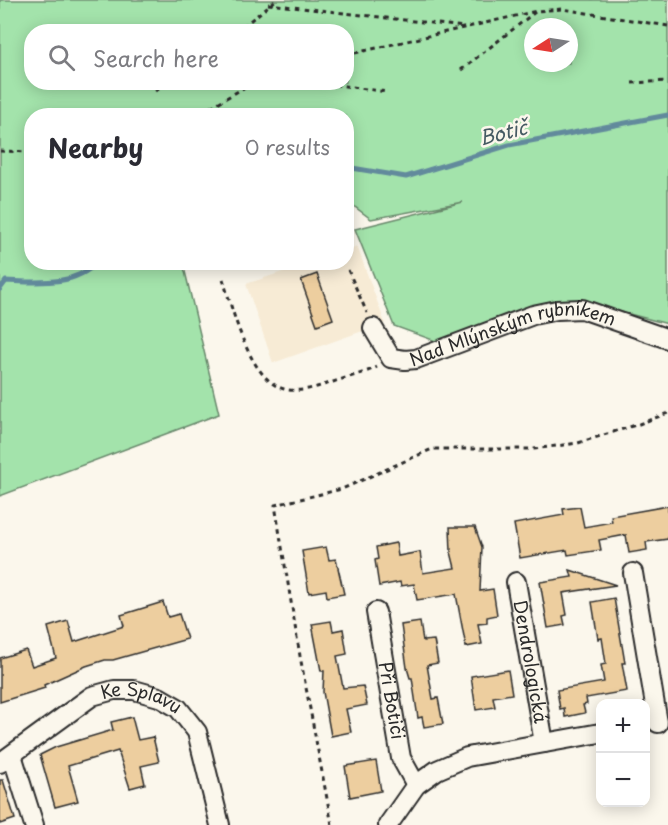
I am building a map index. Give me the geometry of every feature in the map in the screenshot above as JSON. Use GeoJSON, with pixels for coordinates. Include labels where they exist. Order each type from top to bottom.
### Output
{"type":"FeatureCollection","features":[{"type":"Feature","properties":{"kind":"street","name":"Nad Mlýnským rybníkem"},"geometry":{"type":"LineString","coordinates":[[373,328],[391,358],[405,360],[416,359],[533,315],[558,310],[582,309],[668,339]]}},
{"type":"Feature","properties":{"kind":"street"},"geometry":{"type":"LineString","coordinates":[[633,573],[657,724]]}},
{"type":"Feature","properties":{"kind":"street","name":"Dendrologická"},"geometry":{"type":"LineString","coordinates":[[516,582],[544,742]]}},
{"type":"Feature","properties":{"kind":"street","name":"Při Botiči"},"geometry":{"type":"LineString","coordinates":[[376,612],[401,758],[416,785]]}},
{"type":"Feature","properties":{"kind":"street","name":"Ke Splavu"},"geometry":{"type":"LineString","coordinates":[[6,759],[92,696],[114,690],[134,690],[159,697],[178,708],[197,732],[220,825]]}},
{"type":"Feature","properties":{"kind":"street"},"geometry":{"type":"LineString","coordinates":[[388,825],[416,785],[437,770],[467,756],[596,734]]}},
{"type":"Feature","properties":{"kind":"street"},"geometry":{"type":"LineString","coordinates":[[6,759],[34,825]]}},
{"type":"Feature","properties":{"kind":"path"},"geometry":{"type":"LineString","coordinates":[[245,24],[276,0]]}},
{"type":"Feature","properties":{"kind":"path"},"geometry":{"type":"LineString","coordinates":[[268,4],[469,28]]}},
{"type":"Feature","properties":{"kind":"path"},"geometry":{"type":"LineString","coordinates":[[354,53],[537,11],[562,9],[668,26]]}},
{"type":"Feature","properties":{"kind":"path"},"geometry":{"type":"LineString","coordinates":[[461,70],[537,11]]}},
{"type":"Feature","properties":{"kind":"path"},"geometry":{"type":"LineString","coordinates":[[632,83],[668,81]]}},
{"type":"Feature","properties":{"kind":"path"},"geometry":{"type":"LineString","coordinates":[[354,87],[387,92]]}},
{"type":"Feature","properties":{"kind":"path"},"geometry":{"type":"LineString","coordinates":[[209,108],[240,90]]}},
{"type":"Feature","properties":{"kind":"path"},"geometry":{"type":"LineString","coordinates":[[0,151],[24,152]]}},
{"type":"Feature","properties":{"kind":"path"},"geometry":{"type":"LineString","coordinates":[[348,270],[373,328]]}},
{"type":"Feature","properties":{"kind":"path"},"geometry":{"type":"LineString","coordinates":[[223,279],[237,326],[251,356],[273,384],[296,390],[314,388],[372,369],[391,358]]}},
{"type":"Feature","properties":{"kind":"path"},"geometry":{"type":"LineString","coordinates":[[332,825],[300,656],[275,505],[342,489],[432,449],[534,449],[578,443],[668,413]]}},
{"type":"Feature","properties":{"kind":"shaded area"},"geometry":{"type":"Polygon","coordinates":[[[357,246],[385,323],[273,363],[246,284],[288,270],[354,270],[354,247],[357,246]]]}},
{"type":"Feature","properties":{"kind":"green space"},"geometry":{"type":"Polygon","coordinates":[[[0,0],[668,0],[668,324],[575,300],[518,311],[441,343],[394,326],[355,229],[463,202],[371,219],[354,206],[354,108],[24,108],[24,270],[185,270],[219,414],[0,496],[0,0]]]}},
{"type":"Feature","properties":{"kind":"building"},"geometry":{"type":"Polygon","coordinates":[[[317,274],[333,319],[317,325],[301,280],[317,274]]]}},
{"type":"Feature","properties":{"kind":"building"},"geometry":{"type":"Polygon","coordinates":[[[668,506],[668,539],[646,542],[647,550],[629,553],[626,535],[599,540],[601,550],[568,555],[567,550],[520,558],[514,524],[564,515],[563,509],[580,507],[584,527],[612,522],[611,516],[668,506]]]}},
{"type":"Feature","properties":{"kind":"building"},"geometry":{"type":"Polygon","coordinates":[[[450,527],[475,527],[482,547],[480,591],[493,589],[497,615],[487,617],[487,623],[478,624],[482,644],[466,647],[456,594],[417,600],[414,584],[401,586],[400,582],[379,586],[375,560],[378,559],[376,547],[396,543],[398,556],[420,552],[423,573],[455,568],[451,552],[450,527]]]}},
{"type":"Feature","properties":{"kind":"building"},"geometry":{"type":"Polygon","coordinates":[[[326,547],[329,560],[336,559],[344,594],[327,597],[326,590],[309,593],[302,551],[326,547]]]}},
{"type":"Feature","properties":{"kind":"building"},"geometry":{"type":"Polygon","coordinates":[[[570,570],[616,585],[563,593],[567,615],[563,616],[565,625],[548,628],[540,582],[572,577],[570,570]]]}},
{"type":"Feature","properties":{"kind":"building"},"geometry":{"type":"Polygon","coordinates":[[[614,598],[625,663],[622,663],[627,691],[586,698],[587,704],[583,705],[585,713],[565,717],[564,708],[560,709],[557,690],[604,682],[601,665],[606,664],[602,638],[598,639],[592,602],[614,598]]]}},
{"type":"Feature","properties":{"kind":"building"},"geometry":{"type":"Polygon","coordinates":[[[163,602],[168,617],[179,614],[187,639],[86,666],[44,685],[45,688],[0,702],[0,658],[26,650],[32,666],[56,658],[48,627],[68,621],[74,642],[124,626],[121,615],[163,602]]]}},
{"type":"Feature","properties":{"kind":"building"},"geometry":{"type":"Polygon","coordinates":[[[331,621],[333,631],[343,629],[347,654],[337,656],[343,688],[363,686],[367,705],[346,709],[351,732],[331,736],[323,692],[324,671],[321,671],[312,624],[331,621]]]}},
{"type":"Feature","properties":{"kind":"building"},"geometry":{"type":"Polygon","coordinates":[[[420,622],[423,641],[434,640],[438,663],[427,665],[433,699],[438,698],[443,724],[424,727],[422,717],[418,718],[412,678],[407,668],[401,625],[420,622]]]}},
{"type":"Feature","properties":{"kind":"building"},"geometry":{"type":"Polygon","coordinates":[[[508,670],[512,694],[493,697],[495,707],[476,710],[471,676],[508,670]]]}},
{"type":"Feature","properties":{"kind":"building"},"geometry":{"type":"Polygon","coordinates":[[[132,717],[138,740],[153,737],[159,762],[141,766],[145,784],[130,788],[118,751],[68,766],[78,801],[55,807],[40,755],[56,747],[113,730],[111,722],[132,717]]]}},
{"type":"Feature","properties":{"kind":"building"},"geometry":{"type":"Polygon","coordinates":[[[376,761],[381,791],[350,797],[345,766],[376,761]]]}},
{"type":"Feature","properties":{"kind":"building"},"geometry":{"type":"Polygon","coordinates":[[[0,780],[3,780],[15,819],[0,824],[0,780]]]}},
{"type":"Feature","properties":{"kind":"waterway","name":"Botič"},"geometry":{"type":"LineString","coordinates":[[354,168],[406,177],[509,145],[668,115]]}},
{"type":"Feature","properties":{"kind":"waterway","name":"Botič"},"geometry":{"type":"LineString","coordinates":[[0,289],[6,281],[54,281],[77,276],[88,270]]}}]}
